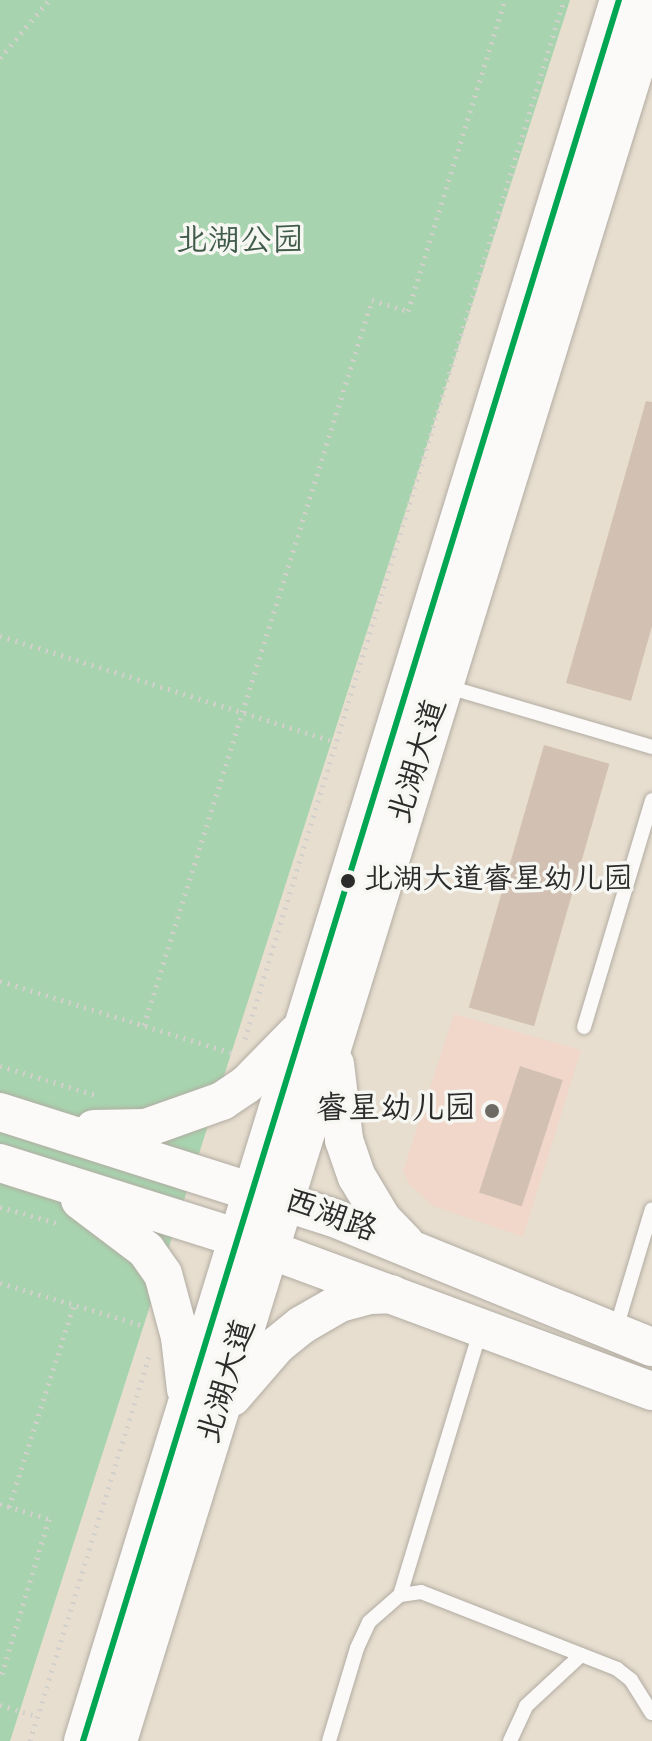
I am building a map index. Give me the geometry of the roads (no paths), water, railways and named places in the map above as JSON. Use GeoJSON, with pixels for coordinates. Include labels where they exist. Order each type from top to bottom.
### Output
{"type":"FeatureCollection","features":[{"type":"Feature","properties":{"kind":"main road","name":"北湖大道"},"geometry":{"type":"LineString","coordinates":[[118,1741],[203,1411],[319,1032],[619,0]]}},
{"type":"Feature","properties":{"kind":"main road","name":"北湖大道"},"geometry":{"type":"LineString","coordinates":[[319,1032],[444,686],[652,13]]}},
{"type":"Feature","properties":{"kind":"main road"},"geometry":{"type":"LineString","coordinates":[[57,1129],[146,1128],[188,1116],[222,1101],[319,1032],[344,1140],[355,1172],[382,1219],[410,1248]]}},
{"type":"Feature","properties":{"kind":"main road","name":"西湖路"},"geometry":{"type":"LineString","coordinates":[[0,1112],[269,1196],[410,1248],[652,1347]]}},
{"type":"Feature","properties":{"kind":"main road","name":"西湖路"},"geometry":{"type":"LineString","coordinates":[[0,1163],[254,1244],[397,1294],[652,1391]]}},
{"type":"Feature","properties":{"kind":"main road"},"geometry":{"type":"LineString","coordinates":[[45,1177],[122,1228],[146,1250],[163,1274],[203,1411],[244,1380],[302,1325],[340,1303],[369,1295],[397,1294]]}},
{"type":"Feature","properties":{"kind":"main road","name":"北湖大道"},"geometry":{"type":"LineString","coordinates":[[83,1741],[203,1411]]}},
{"type":"Feature","properties":{"kind":"lane"},"geometry":{"type":"LineString","coordinates":[[444,686],[652,747]]}},
{"type":"Feature","properties":{"kind":"lane"},"geometry":{"type":"LineString","coordinates":[[584,1027],[652,800]]}},
{"type":"Feature","properties":{"kind":"lane"},"geometry":{"type":"LineString","coordinates":[[615,1332],[652,1209]]}},
{"type":"Feature","properties":{"kind":"lane"},"geometry":{"type":"LineString","coordinates":[[329,1741],[357,1648],[369,1622],[400,1595],[482,1326]]}},
{"type":"Feature","properties":{"kind":"lane"},"geometry":{"type":"LineString","coordinates":[[400,1595],[421,1592],[617,1669],[631,1680],[652,1713]]}},
{"type":"Feature","properties":{"kind":"lane"},"geometry":{"type":"LineString","coordinates":[[510,1741],[526,1706],[581,1655]]}},
{"type":"Feature","properties":{"kind":"place","name":"北湖大道睿星幼儿园"},"geometry":{"type":"Point","coordinates":[348,881]}},
{"type":"Feature","properties":{"kind":"place","name":"睿星幼儿园"},"geometry":{"type":"Point","coordinates":[492,1111]}},
{"type":"Feature","properties":{"kind":"park label","name":"北湖公园"},"geometry":{"type":"Point","coordinates":[240,243]}}]}
